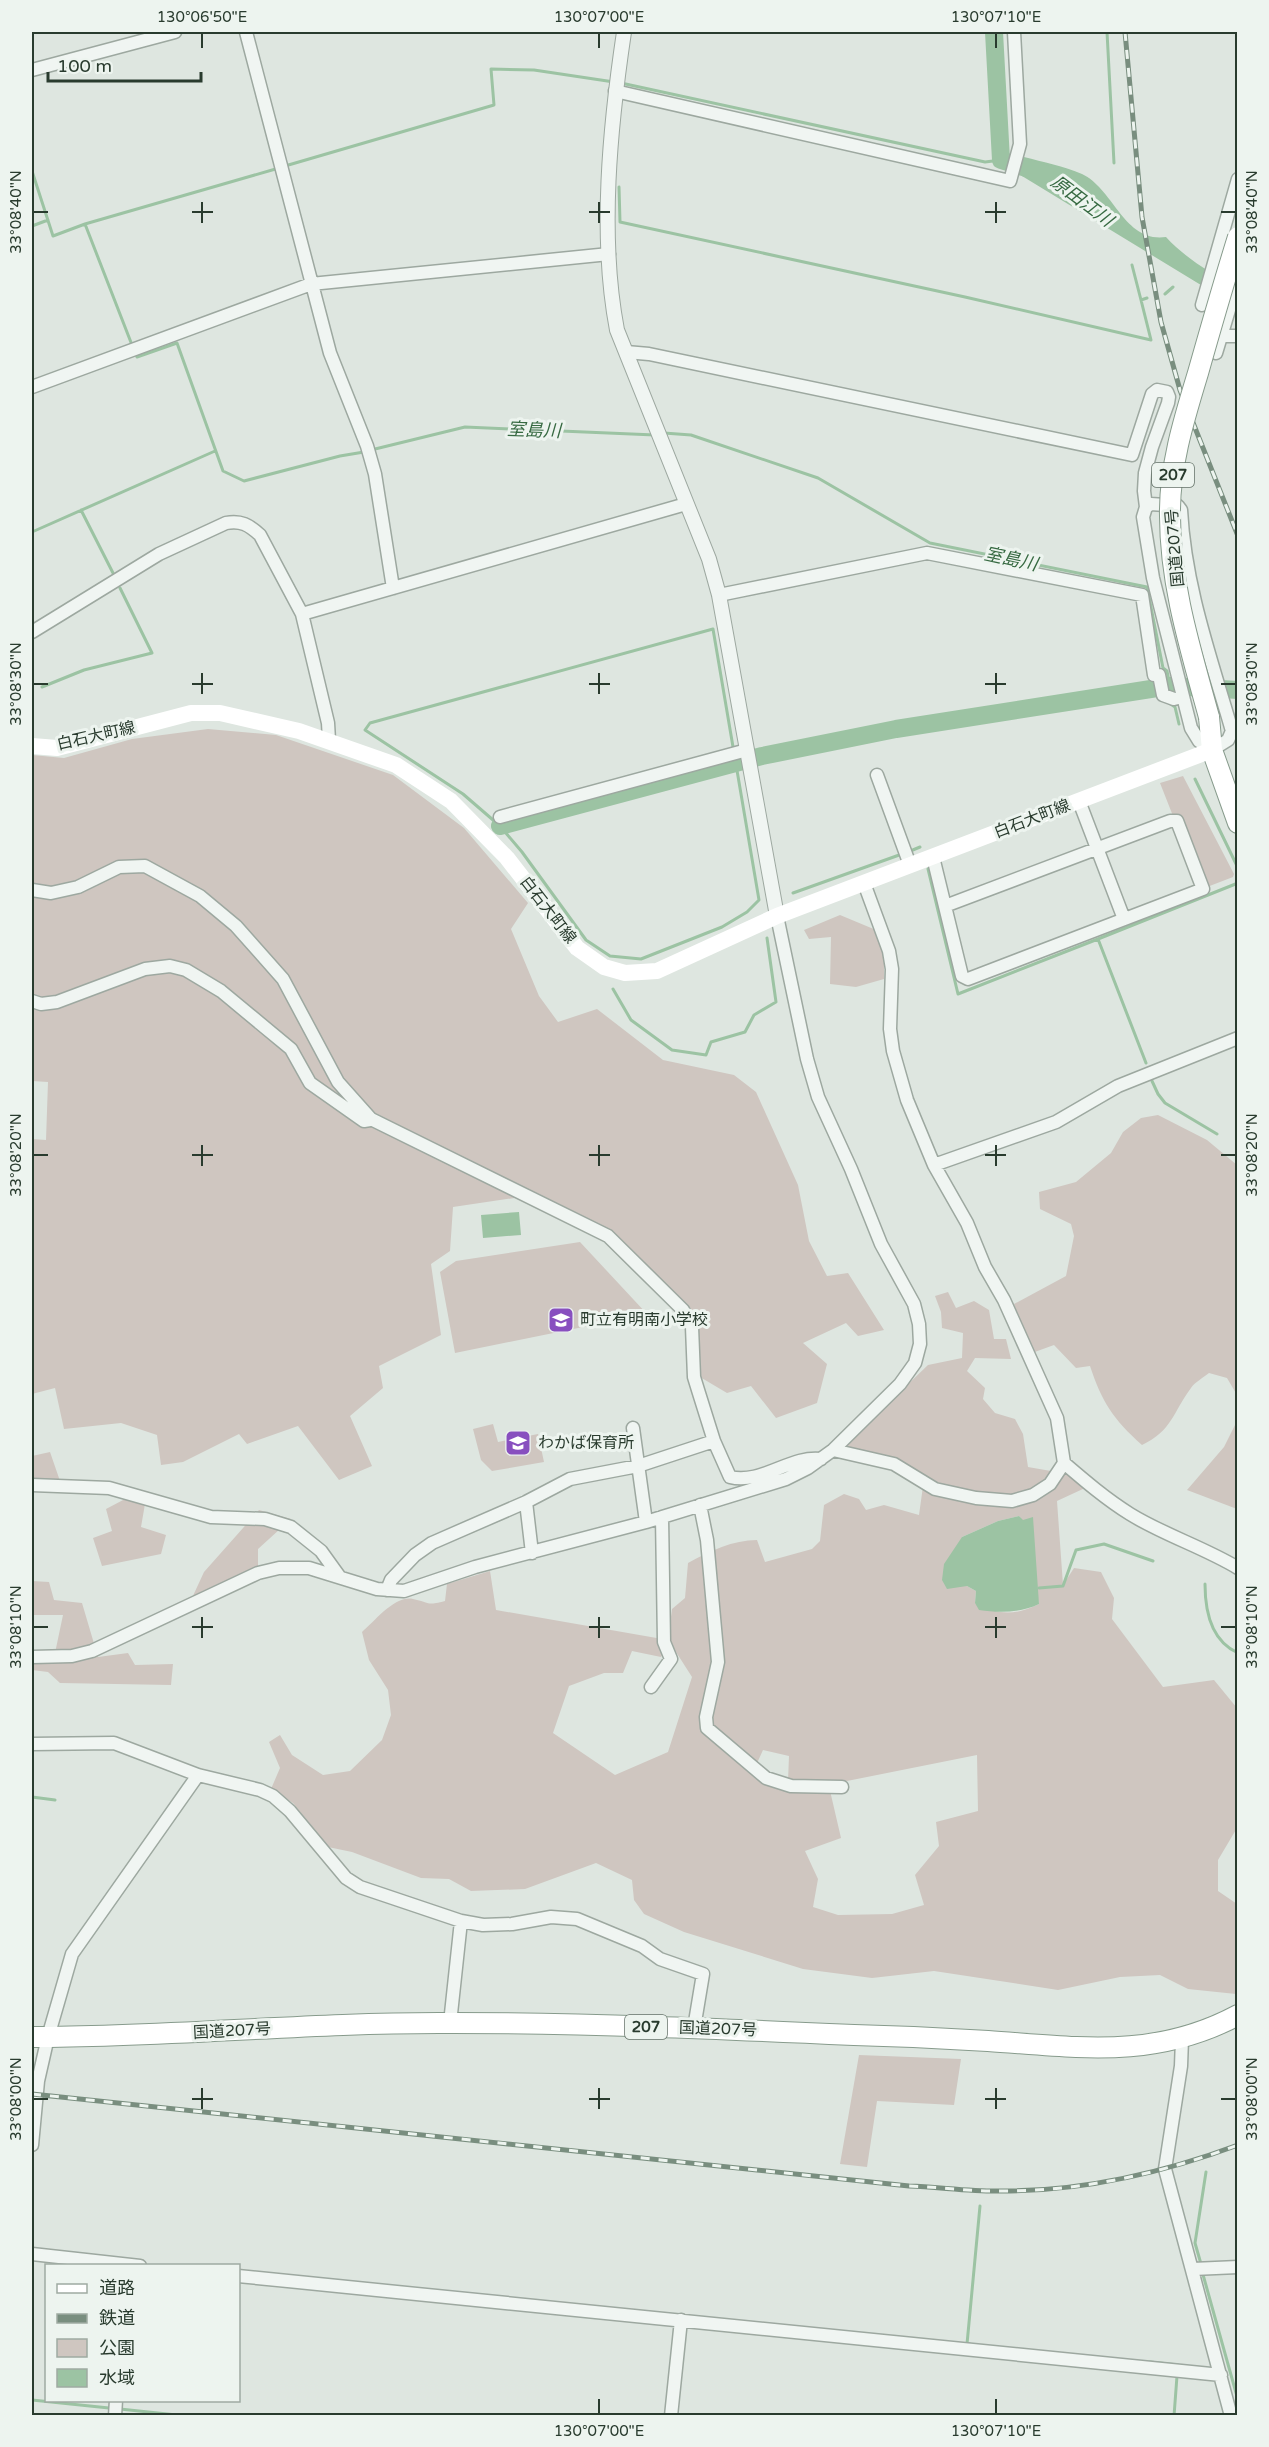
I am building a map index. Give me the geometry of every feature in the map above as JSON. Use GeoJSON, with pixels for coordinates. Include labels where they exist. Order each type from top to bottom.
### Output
{"type":"FeatureCollection","features":[{"type":"Feature","properties":{"kind":"highway","name":"国道207号"},"geometry":{"type":"LineString","coordinates":[[1238,237],[1186,415],[1173,470],[1170,515],[1176,583],[1209,717],[1212,750],[1238,823]]}},
{"type":"Feature","properties":{"kind":"highway","name":"国道207号"},"geometry":{"type":"LineString","coordinates":[[37,2037],[146,2036],[318,2026],[450,2023],[694,2028],[971,2040],[1090,2048],[1140,2047],[1182,2039],[1238,2015]]}},
{"type":"Feature","properties":{"kind":"main road","name":"白石大町線"},"geometry":{"type":"LineString","coordinates":[[32,746],[57,748],[191,713],[220,713],[329,740],[396,765],[451,801],[507,858],[577,948],[604,967],[625,973],[657,971],[777,916],[864,883],[907,857],[933,856],[1212,750]]}},
{"type":"Feature","properties":{"kind":"street"},"geometry":{"type":"LineString","coordinates":[[32,70],[175,32]]}},
{"type":"Feature","properties":{"kind":"street"},"geometry":{"type":"LineString","coordinates":[[246,32],[330,353],[369,451],[393,588]]}},
{"type":"Feature","properties":{"kind":"street"},"geometry":{"type":"LineString","coordinates":[[32,1657],[72,1656],[92,1651],[258,1573],[279,1568],[309,1568],[387,1590],[404,1591],[475,1567],[646,1522],[786,1479],[834,1450],[900,1384],[915,1363],[920,1344],[919,1324],[914,1304],[881,1244],[851,1169],[818,1097],[807,1059],[777,916],[750,767],[739,752],[719,595],[709,559],[618,330],[611,297],[609,254],[611,132],[624,32]]}},
{"type":"Feature","properties":{"kind":"street"},"geometry":{"type":"LineString","coordinates":[[616,85],[1010,181],[1020,144],[1014,32]]}},
{"type":"Feature","properties":{"kind":"street"},"geometry":{"type":"LineString","coordinates":[[1202,305],[1238,179]]}},
{"type":"Feature","properties":{"kind":"street"},"geometry":{"type":"LineString","coordinates":[[32,387],[311,284],[609,254]]}},
{"type":"Feature","properties":{"kind":"street"},"geometry":{"type":"LineString","coordinates":[[1216,353],[1238,280]]}},
{"type":"Feature","properties":{"kind":"street"},"geometry":{"type":"LineString","coordinates":[[1221,336],[1238,336]]}},
{"type":"Feature","properties":{"kind":"street"},"geometry":{"type":"LineString","coordinates":[[626,352],[650,354],[1132,455],[1152,394],[1162,389],[1169,397],[1145,473],[1146,507],[1143,517],[1153,578],[1191,728],[1199,741],[1212,750],[1228,740],[1232,731],[1188,577],[1183,547],[1182,510],[1178,506],[1152,504],[1146,507]]}},
{"type":"Feature","properties":{"kind":"street"},"geometry":{"type":"LineString","coordinates":[[302,614],[687,504]]}},
{"type":"Feature","properties":{"kind":"street"},"geometry":{"type":"LineString","coordinates":[[32,632],[159,554],[226,523],[237,521],[251,526],[260,535],[302,614],[328,723],[329,740]]}},
{"type":"Feature","properties":{"kind":"street"},"geometry":{"type":"LineString","coordinates":[[719,595],[927,553],[1142,594],[1154,675],[1159,675],[1163,694],[1174,699],[1182,697]]}},
{"type":"Feature","properties":{"kind":"street"},"geometry":{"type":"LineString","coordinates":[[501,817],[739,752]]}},
{"type":"Feature","properties":{"kind":"street"},"geometry":{"type":"LineString","coordinates":[[877,775],[907,857]]}},
{"type":"Feature","properties":{"kind":"street"},"geometry":{"type":"LineString","coordinates":[[1079,801],[1124,919]]}},
{"type":"Feature","properties":{"kind":"street"},"geometry":{"type":"LineString","coordinates":[[933,856],[945,906],[962,976],[968,979],[1203,889],[1177,821],[1170,821],[945,906]]}},
{"type":"Feature","properties":{"kind":"street"},"geometry":{"type":"LineString","coordinates":[[32,890],[51,893],[78,887],[119,867],[145,866],[200,896],[236,927],[283,979],[338,1082],[371,1119],[608,1236],[684,1310],[693,1327],[696,1384],[714,1441],[730,1477],[738,1479],[772,1471],[811,1457],[822,1459]]}},
{"type":"Feature","properties":{"kind":"street"},"geometry":{"type":"LineString","coordinates":[[864,883],[890,960],[893,1051],[907,1100],[934,1165],[967,1223],[985,1267],[1004,1300],[1057,1418],[1064,1463],[1088,1484],[1131,1514],[1216,1554],[1238,1568]]}},
{"type":"Feature","properties":{"kind":"street"},"geometry":{"type":"LineString","coordinates":[[32,1000],[41,1004],[57,1002],[145,969],[170,966],[186,970],[221,991],[291,1049],[310,1083],[364,1121],[371,1119]]}},
{"type":"Feature","properties":{"kind":"street"},"geometry":{"type":"LineString","coordinates":[[934,1165],[1056,1122],[1118,1086],[1238,1038]]}},
{"type":"Feature","properties":{"kind":"street"},"geometry":{"type":"LineString","coordinates":[[633,1428],[646,1522]]}},
{"type":"Feature","properties":{"kind":"street"},"geometry":{"type":"LineString","coordinates":[[387,1590],[391,1580],[416,1555],[432,1543],[526,1502],[570,1479],[639,1466],[714,1441]]}},
{"type":"Feature","properties":{"kind":"street"},"geometry":{"type":"LineString","coordinates":[[834,1450],[894,1464],[935,1489],[976,1498],[1012,1501],[1033,1495],[1050,1484],[1064,1463]]}},
{"type":"Feature","properties":{"kind":"street"},"geometry":{"type":"LineString","coordinates":[[32,1485],[109,1488],[211,1517],[265,1519],[291,1527],[321,1551],[339,1576]]}},
{"type":"Feature","properties":{"kind":"street"},"geometry":{"type":"LineString","coordinates":[[526,1502],[532,1553]]}},
{"type":"Feature","properties":{"kind":"street"},"geometry":{"type":"LineString","coordinates":[[700,1505],[707,1540],[718,1662],[706,1717],[707,1728],[766,1778],[791,1786],[842,1787]]}},
{"type":"Feature","properties":{"kind":"street"},"geometry":{"type":"LineString","coordinates":[[651,1687],[671,1659],[664,1642],[662,1517]]}},
{"type":"Feature","properties":{"kind":"street"},"geometry":{"type":"LineString","coordinates":[[32,1744],[114,1743],[198,1775],[260,1790],[273,1796],[290,1811],[346,1878],[360,1887],[462,1921],[483,1925],[512,1924],[551,1917],[577,1919],[642,1946],[660,1959],[703,1974],[694,2028]]}},
{"type":"Feature","properties":{"kind":"street"},"geometry":{"type":"LineString","coordinates":[[32,2145],[38,2081],[37,2037],[72,1954],[198,1775]]}},
{"type":"Feature","properties":{"kind":"street"},"geometry":{"type":"LineString","coordinates":[[450,2023],[462,1921]]}},
{"type":"Feature","properties":{"kind":"street"},"geometry":{"type":"LineString","coordinates":[[1182,2039],[1181,2066],[1165,2169],[1199,2269],[1231,2415]]}},
{"type":"Feature","properties":{"kind":"street"},"geometry":{"type":"LineString","coordinates":[[32,2254],[123,2264]]}},
{"type":"Feature","properties":{"kind":"street"},"geometry":{"type":"LineString","coordinates":[[1199,2269],[1238,2268]]}},
{"type":"Feature","properties":{"kind":"street"},"geometry":{"type":"LineString","coordinates":[[240,2276],[1221,2375]]}},
{"type":"Feature","properties":{"kind":"street"},"geometry":{"type":"LineString","coordinates":[[671,2415],[681,2320]]}},
{"type":"Feature","properties":{"kind":"green space"},"geometry":{"type":"Polygon","coordinates":[[[208,729],[276,735],[393,775],[464,828],[528,903],[511,929],[539,996],[558,1022],[597,1009],[663,1060],[734,1075],[756,1092],[798,1185],[809,1241],[827,1276],[848,1273],[884,1330],[858,1336],[846,1323],[803,1343],[827,1364],[817,1403],[776,1418],[751,1386],[727,1393],[700,1377],[689,1328],[679,1312],[605,1240],[521,1197],[453,1207],[450,1251],[431,1264],[441,1335],[379,1366],[383,1388],[350,1416],[372,1466],[339,1480],[298,1426],[247,1444],[239,1434],[183,1462],[161,1465],[157,1435],[121,1423],[64,1429],[55,1388],[32,1394],[32,1139],[46,1140],[48,1082],[32,1081],[32,755],[64,758],[132,739],[208,729]]]}},
{"type":"Feature","properties":{"kind":"green space"},"geometry":{"type":"Polygon","coordinates":[[[1183,776],[1234,874],[1233,877],[1207,887],[1178,814],[1173,816],[1160,783],[1183,776]]]}},
{"type":"Feature","properties":{"kind":"green space"},"geometry":{"type":"Polygon","coordinates":[[[840,915],[876,930],[884,955],[884,979],[856,987],[830,984],[831,937],[809,939],[804,930],[840,915]]]}},
{"type":"Feature","properties":{"kind":"green space"},"geometry":{"type":"Polygon","coordinates":[[[1158,1115],[1207,1140],[1237,1165],[1237,1395],[1227,1378],[1209,1373],[1193,1386],[1160,1434],[1142,1445],[1123,1427],[1110,1409],[1099,1390],[1090,1366],[1076,1368],[1054,1345],[1032,1353],[1014,1304],[1066,1276],[1074,1236],[1071,1224],[1040,1209],[1039,1192],[1076,1182],[1111,1153],[1123,1132],[1141,1118],[1158,1115]]]}},
{"type":"Feature","properties":{"kind":"green space"},"geometry":{"type":"Polygon","coordinates":[[[580,1242],[647,1314],[455,1353],[440,1272],[456,1261],[580,1242]]]}},
{"type":"Feature","properties":{"kind":"green space"},"geometry":{"type":"Polygon","coordinates":[[[948,1292],[956,1308],[974,1301],[989,1310],[994,1339],[1006,1339],[1011,1359],[975,1358],[967,1371],[985,1388],[983,1399],[995,1413],[1015,1419],[1023,1434],[1028,1467],[1068,1474],[1085,1488],[1057,1501],[1063,1585],[1074,1568],[1101,1572],[1114,1598],[1112,1619],[1163,1687],[1214,1680],[1237,1708],[1235,1764],[1238,1766],[1237,1828],[1218,1860],[1218,1891],[1237,1904],[1236,1994],[1188,1989],[1160,1975],[1120,1977],[1058,1990],[934,1971],[872,1978],[803,1969],[684,1932],[644,1914],[634,1900],[632,1880],[596,1863],[525,1889],[471,1891],[449,1879],[421,1878],[352,1852],[328,1847],[293,1803],[271,1789],[280,1768],[269,1742],[280,1735],[292,1755],[323,1775],[350,1771],[382,1740],[391,1715],[388,1690],[369,1660],[362,1632],[399,1601],[413,1599],[431,1604],[445,1601],[447,1584],[490,1571],[496,1610],[668,1640],[672,1609],[685,1598],[688,1563],[705,1554],[748,1540],[757,1540],[765,1562],[812,1549],[820,1541],[824,1505],[844,1494],[859,1499],[866,1510],[884,1505],[919,1515],[924,1479],[898,1460],[844,1446],[928,1365],[962,1358],[963,1333],[942,1328],[941,1312],[935,1296],[948,1292]],[[1019,1516],[998,1521],[962,1537],[967,1586],[976,1591],[975,1603],[983,1607],[999,1612],[1022,1611],[1039,1604],[1022,1520],[1019,1516]],[[669,1641],[661,1657],[632,1651],[623,1673],[604,1673],[569,1686],[553,1733],[615,1775],[668,1752],[692,1677],[669,1641]],[[763,1750],[753,1772],[788,1781],[789,1756],[763,1750]],[[977,1755],[842,1782],[828,1782],[841,1838],[805,1851],[818,1879],[813,1907],[838,1915],[892,1914],[924,1905],[915,1875],[939,1846],[936,1822],[978,1811],[977,1755]]]}},
{"type":"Feature","properties":{"kind":"green space"},"geometry":{"type":"Polygon","coordinates":[[[1237,1421],[1238,1509],[1187,1490],[1224,1447],[1237,1421]]]}},
{"type":"Feature","properties":{"kind":"green space"},"geometry":{"type":"Polygon","coordinates":[[[493,1424],[498,1442],[538,1434],[544,1462],[492,1471],[481,1460],[473,1429],[493,1424]]]}},
{"type":"Feature","properties":{"kind":"green space"},"geometry":{"type":"Polygon","coordinates":[[[50,1452],[60,1481],[32,1481],[32,1456],[50,1452]]]}},
{"type":"Feature","properties":{"kind":"green space"},"geometry":{"type":"Polygon","coordinates":[[[125,1499],[145,1504],[141,1527],[166,1535],[161,1554],[102,1566],[93,1538],[112,1531],[106,1509],[125,1499]]]}},
{"type":"Feature","properties":{"kind":"green space"},"geometry":{"type":"Polygon","coordinates":[[[259,1510],[291,1519],[258,1549],[258,1566],[192,1598],[204,1572],[259,1510]]]}},
{"type":"Feature","properties":{"kind":"green space"},"geometry":{"type":"Polygon","coordinates":[[[32,1581],[49,1582],[54,1600],[82,1603],[98,1657],[128,1653],[135,1665],[173,1664],[171,1685],[60,1683],[48,1672],[32,1670],[32,1653],[55,1653],[63,1615],[32,1615],[32,1581]]]}},
{"type":"Feature","properties":{"kind":"green space"},"geometry":{"type":"Polygon","coordinates":[[[859,2055],[961,2059],[954,2105],[877,2101],[867,2167],[840,2164],[859,2055]]]}},
{"type":"Feature","properties":{"kind":"water"},"geometry":{"type":"Polygon","coordinates":[[[1024,157],[1068,169],[1093,181],[1129,224],[1152,237],[1166,237],[1191,259],[1237,289],[1237,307],[1022,176],[1024,157]]]}},
{"type":"Feature","properties":{"kind":"water"},"geometry":{"type":"Polygon","coordinates":[[[519,1212],[521,1235],[483,1238],[481,1215],[519,1212]]]}},
{"type":"Feature","properties":{"kind":"water"},"geometry":{"type":"Polygon","coordinates":[[[1019,1516],[1023,1520],[1033,1517],[1039,1604],[1009,1612],[979,1610],[975,1603],[976,1591],[967,1586],[947,1589],[942,1580],[944,1564],[962,1537],[998,1521],[1019,1516]]]}},
{"type":"Feature","properties":{"kind":"waterway","name":"原田江川"},"geometry":{"type":"LineString","coordinates":[[994,32],[1001,160],[1045,174]]}},
{"type":"Feature","properties":{"kind":"waterway"},"geometry":{"type":"LineString","coordinates":[[1107,32],[1114,163]]}},
{"type":"Feature","properties":{"kind":"waterway"},"geometry":{"type":"LineString","coordinates":[[285,166],[494,105],[491,69],[534,70],[614,82]]}},
{"type":"Feature","properties":{"kind":"waterway"},"geometry":{"type":"LineString","coordinates":[[621,83],[985,162],[1001,160]]}},
{"type":"Feature","properties":{"kind":"waterway"},"geometry":{"type":"LineString","coordinates":[[85,224],[279,168]]}},
{"type":"Feature","properties":{"kind":"waterway","name":"室島川"},"geometry":{"type":"LineString","coordinates":[[32,171],[53,236],[85,224],[132,345]]}},
{"type":"Feature","properties":{"kind":"waterway"},"geometry":{"type":"LineString","coordinates":[[619,187],[620,222],[1151,340],[1141,300],[1147,298]]}},
{"type":"Feature","properties":{"kind":"waterway"},"geometry":{"type":"LineString","coordinates":[[32,226],[48,220]]}},
{"type":"Feature","properties":{"kind":"waterway"},"geometry":{"type":"LineString","coordinates":[[1132,265],[1141,300]]}},
{"type":"Feature","properties":{"kind":"waterway"},"geometry":{"type":"LineString","coordinates":[[1165,294],[1173,287]]}},
{"type":"Feature","properties":{"kind":"waterway","name":"室島川"},"geometry":{"type":"LineString","coordinates":[[135,351],[137,357],[177,343],[223,471],[244,481],[364,452]]}},
{"type":"Feature","properties":{"kind":"waterway","name":"室島川"},"geometry":{"type":"LineString","coordinates":[[371,450],[465,427],[655,435]]}},
{"type":"Feature","properties":{"kind":"waterway","name":"室島川"},"geometry":{"type":"LineString","coordinates":[[664,433],[691,435],[818,478],[930,543],[1147,587],[1163,668],[1167,671],[1170,686]]}},
{"type":"Feature","properties":{"kind":"waterway"},"geometry":{"type":"LineString","coordinates":[[32,532],[215,451]]}},
{"type":"Feature","properties":{"kind":"waterway"},"geometry":{"type":"LineString","coordinates":[[81,510],[113,573]]}},
{"type":"Feature","properties":{"kind":"waterway"},"geometry":{"type":"LineString","coordinates":[[42,687],[84,670],[152,653],[120,588]]}},
{"type":"Feature","properties":{"kind":"waterway"},"geometry":{"type":"LineString","coordinates":[[713,629],[759,900],[747,912],[722,927],[641,959],[610,956],[586,940],[522,852],[500,826],[463,794],[365,730],[370,723],[713,629]]}},
{"type":"Feature","properties":{"kind":"waterway","name":"室島川"},"geometry":{"type":"LineString","coordinates":[[500,826],[762,756],[896,729],[1170,686],[1238,690]]}},
{"type":"Feature","properties":{"kind":"waterway"},"geometry":{"type":"LineString","coordinates":[[1169,703],[1175,707],[1179,724]]}},
{"type":"Feature","properties":{"kind":"waterway"},"geometry":{"type":"LineString","coordinates":[[1195,779],[1238,868]]}},
{"type":"Feature","properties":{"kind":"waterway"},"geometry":{"type":"LineString","coordinates":[[908,852],[920,847]]}},
{"type":"Feature","properties":{"kind":"waterway"},"geometry":{"type":"LineString","coordinates":[[793,893],[902,854]]}},
{"type":"Feature","properties":{"kind":"waterway"},"geometry":{"type":"LineString","coordinates":[[928,869],[958,994],[1098,939],[1146,1063]]}},
{"type":"Feature","properties":{"kind":"waterway"},"geometry":{"type":"LineString","coordinates":[[1098,939],[1238,883]]}},
{"type":"Feature","properties":{"kind":"waterway"},"geometry":{"type":"LineString","coordinates":[[613,989],[631,1020],[672,1050],[706,1055],[711,1042],[745,1032],[754,1015],[776,1002],[767,938]]}},
{"type":"Feature","properties":{"kind":"waterway"},"geometry":{"type":"LineString","coordinates":[[1152,1081],[1165,1103],[1217,1134]]}},
{"type":"Feature","properties":{"kind":"waterway"},"geometry":{"type":"LineString","coordinates":[[1039,1588],[1063,1586],[1076,1550],[1104,1544],[1153,1561]]}},
{"type":"Feature","properties":{"kind":"waterway"},"geometry":{"type":"LineString","coordinates":[[1205,1584],[1206,1604],[1211,1624],[1221,1641],[1238,1653]]}},
{"type":"Feature","properties":{"kind":"waterway"},"geometry":{"type":"LineString","coordinates":[[32,1797],[55,1800]]}},
{"type":"Feature","properties":{"kind":"waterway"},"geometry":{"type":"LineString","coordinates":[[1201,2264],[1195,2243],[1206,2172]]}},
{"type":"Feature","properties":{"kind":"waterway"},"geometry":{"type":"LineString","coordinates":[[970,2344],[967,2344],[980,2206]]}},
{"type":"Feature","properties":{"kind":"waterway"},"geometry":{"type":"LineString","coordinates":[[1202,2271],[1238,2400]]}},
{"type":"Feature","properties":{"kind":"waterway"},"geometry":{"type":"LineString","coordinates":[[1150,2362],[1178,2365]]}},
{"type":"Feature","properties":{"kind":"waterway"},"geometry":{"type":"LineString","coordinates":[[1174,2416],[1177,2376]]}},
{"type":"Feature","properties":{"kind":"waterway"},"geometry":{"type":"LineString","coordinates":[[32,2400],[45,2401]]}},
{"type":"Feature","properties":{"kind":"waterway"},"geometry":{"type":"LineString","coordinates":[[51,2402],[109,2408]]}},
{"type":"Feature","properties":{"kind":"waterway"},"geometry":{"type":"LineString","coordinates":[[120,2409],[186,2416]]}},
{"type":"Feature","properties":{"kind":"railway"},"geometry":{"type":"LineString","coordinates":[[1125,32],[1142,217],[1161,322],[1180,390],[1238,536]]}},
{"type":"Feature","properties":{"kind":"railway"},"geometry":{"type":"LineString","coordinates":[[32,2094],[909,2186],[985,2191],[1088,2185],[1149,2173],[1238,2145]]}},
{"type":"Feature","properties":{"kind":"place","name":"町立有明南小学校"},"geometry":{"type":"Point","coordinates":[561,1320]}},
{"type":"Feature","properties":{"kind":"place","name":"わかば保育所"},"geometry":{"type":"Point","coordinates":[518,1443]}}]}
